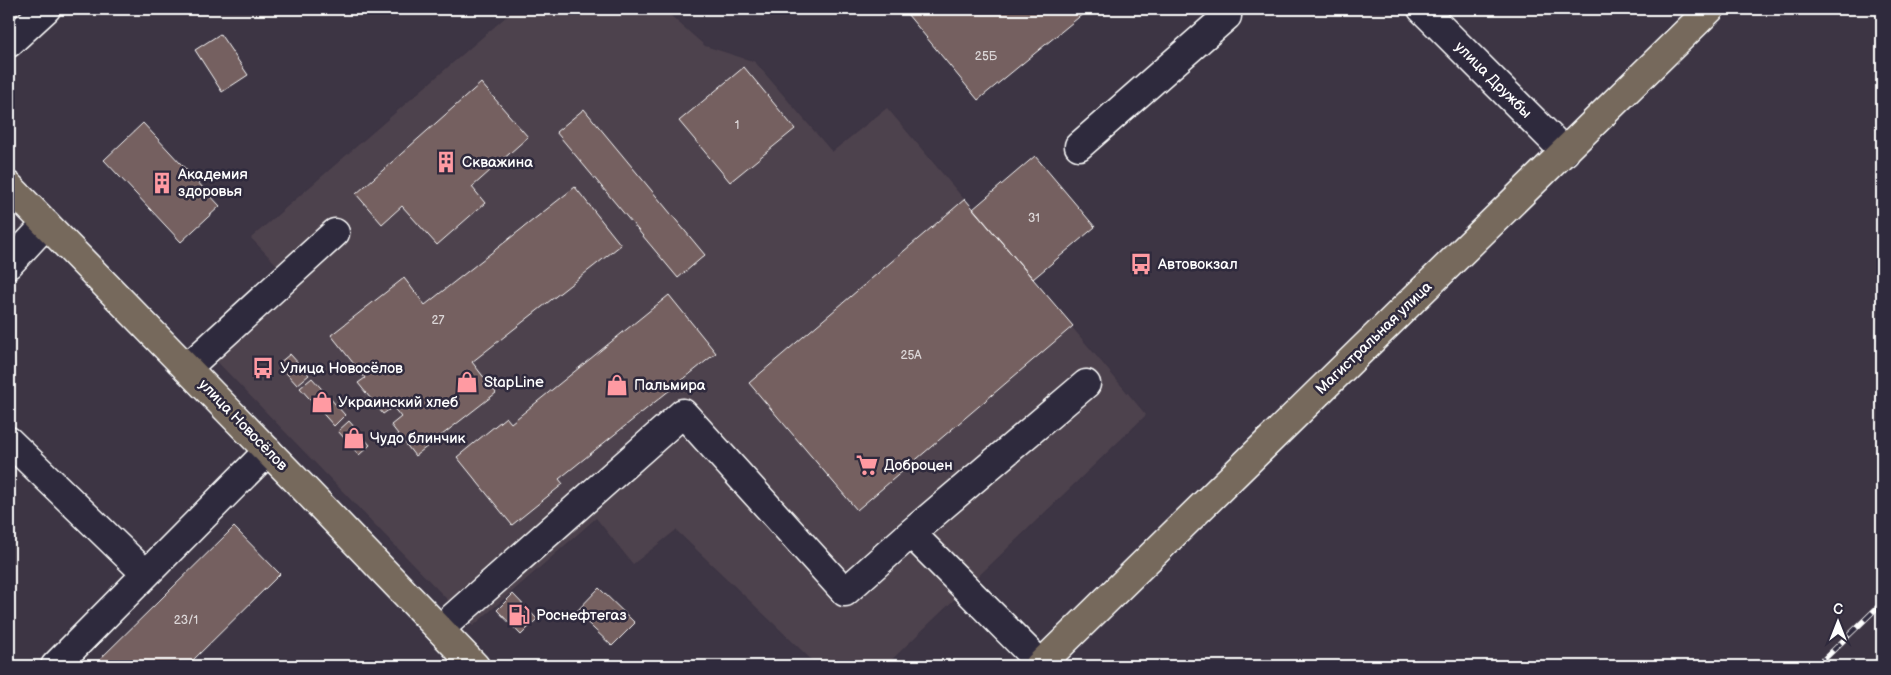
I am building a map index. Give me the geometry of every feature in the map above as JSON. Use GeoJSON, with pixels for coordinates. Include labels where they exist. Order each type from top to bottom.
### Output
{"type":"FeatureCollection","features":[{"type":"Feature","properties":{"kind":"main road","name":"Магистральная улица"},"geometry":{"type":"LineString","coordinates":[[1040,665],[1710,9]]}},
{"type":"Feature","properties":{"kind":"main road","name":"улица Новосёлов"},"geometry":{"type":"LineString","coordinates":[[9,186],[475,666]]}},
{"type":"Feature","properties":{"kind":"street"},"geometry":{"type":"LineString","coordinates":[[9,43],[46,9]]}},
{"type":"Feature","properties":{"kind":"street"},"geometry":{"type":"LineString","coordinates":[[1079,146],[1227,16],[1220,9]]}},
{"type":"Feature","properties":{"kind":"street","name":"улица Дружбы"},"geometry":{"type":"LineString","coordinates":[[1422,9],[1564,152]]}},
{"type":"Feature","properties":{"kind":"street"},"geometry":{"type":"LineString","coordinates":[[9,264],[46,224]]}},
{"type":"Feature","properties":{"kind":"street"},"geometry":{"type":"LineString","coordinates":[[187,368],[335,233]]}},
{"type":"Feature","properties":{"kind":"street"},"geometry":{"type":"LineString","coordinates":[[440,629],[683,413],[845,592],[911,533],[1086,384]]}},
{"type":"Feature","properties":{"kind":"street"},"geometry":{"type":"LineString","coordinates":[[9,441],[146,574]]}},
{"type":"Feature","properties":{"kind":"street"},"geometry":{"type":"LineString","coordinates":[[55,666],[268,451]]}},
{"type":"Feature","properties":{"kind":"street"},"geometry":{"type":"LineString","coordinates":[[911,533],[1040,665]]}},
{"type":"Feature","properties":{"kind":"shaded area"},"geometry":{"type":"Polygon","coordinates":[[[515,9],[663,9],[705,46],[755,62],[832,152],[887,108],[1146,415],[885,666],[818,666],[676,530],[633,564],[596,518],[473,626],[203,347],[277,265],[251,238],[515,9]]]}},
{"type":"Feature","properties":{"kind":"building"},"geometry":{"type":"Polygon","coordinates":[[[903,9],[1080,9],[1084,13],[978,100],[903,9]]]}},
{"type":"Feature","properties":{"kind":"building"},"geometry":{"type":"Polygon","coordinates":[[[220,34],[248,75],[222,92],[195,50],[220,34]]]}},
{"type":"Feature","properties":{"kind":"building"},"geometry":{"type":"Polygon","coordinates":[[[744,67],[795,129],[730,182],[679,121],[744,67]]]}},
{"type":"Feature","properties":{"kind":"building","name":"Скважина"},"geometry":{"type":"Polygon","coordinates":[[[481,83],[528,137],[472,187],[485,203],[437,245],[402,206],[382,224],[356,194],[481,83]]]}},
{"type":"Feature","properties":{"kind":"building"},"geometry":{"type":"Polygon","coordinates":[[[584,109],[705,255],[678,278],[556,132],[584,109]]]}},
{"type":"Feature","properties":{"kind":"building","name":"Академия здоровья"},"geometry":{"type":"Polygon","coordinates":[[[143,123],[220,206],[181,242],[104,160],[143,123]]]}},
{"type":"Feature","properties":{"kind":"building"},"geometry":{"type":"Polygon","coordinates":[[[1035,156],[1095,227],[1033,279],[973,209],[1035,156]]]}},
{"type":"Feature","properties":{"kind":"building"},"geometry":{"type":"Polygon","coordinates":[[[575,187],[621,245],[472,362],[496,393],[415,456],[391,425],[401,417],[393,407],[383,414],[358,383],[365,378],[331,335],[404,278],[425,305],[575,187]]]}},
{"type":"Feature","properties":{"kind":"building"},"geometry":{"type":"Polygon","coordinates":[[[965,199],[1073,326],[857,510],[749,383],[965,199]]]}},
{"type":"Feature","properties":{"kind":"building","name":"Пальмира"},"geometry":{"type":"Polygon","coordinates":[[[669,295],[716,353],[559,479],[563,484],[512,525],[457,457],[506,417],[511,423],[669,295]]]}},
{"type":"Feature","properties":{"kind":"building"},"geometry":{"type":"Polygon","coordinates":[[[290,354],[309,375],[297,385],[278,364],[290,354]]]}},
{"type":"Feature","properties":{"kind":"building","name":"Украинский хлеб"},"geometry":{"type":"Polygon","coordinates":[[[312,378],[345,415],[334,426],[300,388],[312,378]]]}},
{"type":"Feature","properties":{"kind":"building","name":"Чудо блинчик"},"geometry":{"type":"Polygon","coordinates":[[[349,421],[370,445],[359,455],[338,431],[349,421]]]}},
{"type":"Feature","properties":{"kind":"building"},"geometry":{"type":"Polygon","coordinates":[[[234,527],[280,574],[187,666],[93,666],[234,527]]]}},
{"type":"Feature","properties":{"kind":"building"},"geometry":{"type":"Polygon","coordinates":[[[599,588],[635,623],[612,646],[576,612],[599,588]]]}},
{"type":"Feature","properties":{"kind":"building"},"geometry":{"type":"Polygon","coordinates":[[[513,594],[537,619],[521,635],[497,610],[513,594]]]}},
{"type":"Feature","properties":{"kind":"railway"},"geometry":{"type":"LineString","coordinates":[[1817,666],[1882,603]]}},
{"type":"Feature","properties":{"kind":"place","name":"Скважина"},"geometry":{"type":"Point","coordinates":[446,162]}},
{"type":"Feature","properties":{"kind":"place","name":"Академия здоровья"},"geometry":{"type":"Point","coordinates":[162,183]}},
{"type":"Feature","properties":{"kind":"place","name":"Автовокзал"},"geometry":{"type":"Point","coordinates":[1141,264]}},
{"type":"Feature","properties":{"kind":"place","name":"Улица Новосёлов"},"geometry":{"type":"Point","coordinates":[263,368]}},
{"type":"Feature","properties":{"kind":"place","name":"StapLine"},"geometry":{"type":"Point","coordinates":[467,382]}},
{"type":"Feature","properties":{"kind":"place","name":"Пальмира"},"geometry":{"type":"Point","coordinates":[617,385]}},
{"type":"Feature","properties":{"kind":"place","name":"Украинский хлеб"},"geometry":{"type":"Point","coordinates":[322,402]}},
{"type":"Feature","properties":{"kind":"place","name":"Чудо блинчик"},"geometry":{"type":"Point","coordinates":[354,438]}},
{"type":"Feature","properties":{"kind":"place","name":"Доброцен"},"geometry":{"type":"Point","coordinates":[867,465]}},
{"type":"Feature","properties":{"kind":"place","name":"Роснефтегаз"},"geometry":{"type":"Point","coordinates":[519,615]}}]}
